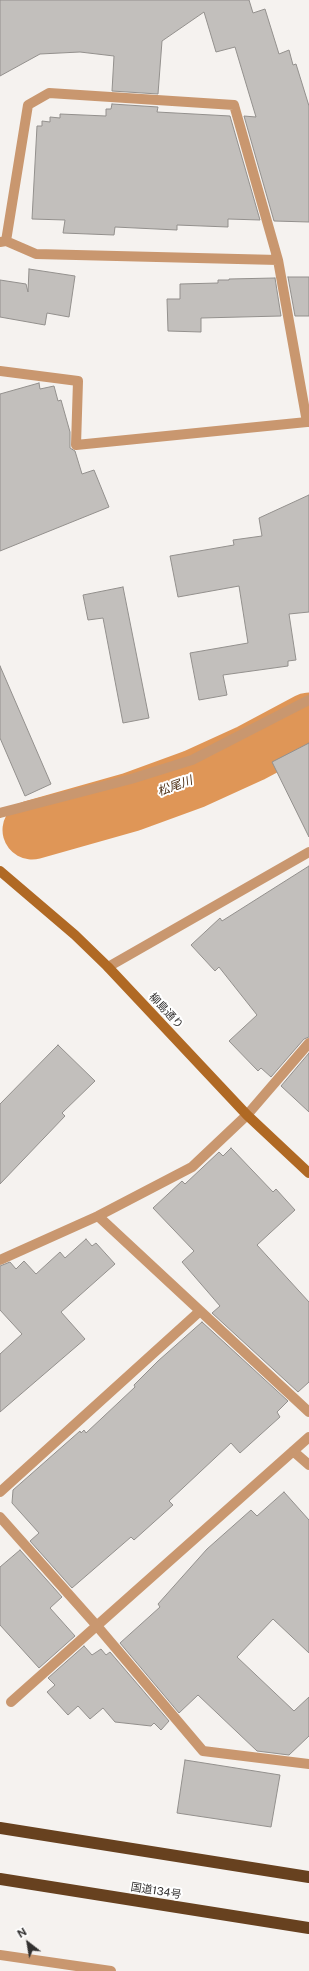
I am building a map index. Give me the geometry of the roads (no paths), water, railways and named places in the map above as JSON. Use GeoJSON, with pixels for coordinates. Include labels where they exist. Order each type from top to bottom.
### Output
{"type":"FeatureCollection","features":[{"type":"Feature","properties":{"kind":"highway"},"geometry":{"type":"LineString","coordinates":[[0,1828],[309,1877]]}},
{"type":"Feature","properties":{"kind":"highway","name":"国道134号"},"geometry":{"type":"LineString","coordinates":[[0,1879],[309,1928]]}},
{"type":"Feature","properties":{"kind":"street"},"geometry":{"type":"LineString","coordinates":[[0,371],[78,382],[76,445],[308,422],[278,260],[234,105],[50,93],[28,105],[3,242],[36,254],[278,260]]}},
{"type":"Feature","properties":{"kind":"street"},"geometry":{"type":"LineString","coordinates":[[0,813],[131,779],[192,760],[309,700]]}},
{"type":"Feature","properties":{"kind":"street"},"geometry":{"type":"LineString","coordinates":[[108,967],[309,852]]}},
{"type":"Feature","properties":{"kind":"street","name":"柳島通り"},"geometry":{"type":"LineString","coordinates":[[0,871],[75,935],[108,967],[248,1115],[309,1173]]}},
{"type":"Feature","properties":{"kind":"street"},"geometry":{"type":"LineString","coordinates":[[0,1260],[98,1216],[192,1167],[248,1115],[309,1043]]}},
{"type":"Feature","properties":{"kind":"street"},"geometry":{"type":"LineString","coordinates":[[98,1216],[309,1412]]}},
{"type":"Feature","properties":{"kind":"street"},"geometry":{"type":"LineString","coordinates":[[0,1492],[200,1311]]}},
{"type":"Feature","properties":{"kind":"street"},"geometry":{"type":"LineString","coordinates":[[11,1702],[309,1437]]}},
{"type":"Feature","properties":{"kind":"street"},"geometry":{"type":"LineString","coordinates":[[294,1451],[309,1465]]}},
{"type":"Feature","properties":{"kind":"street"},"geometry":{"type":"LineString","coordinates":[[0,1517],[97,1626],[203,1751],[309,1764]]}},
{"type":"Feature","properties":{"kind":"street"},"geometry":{"type":"LineString","coordinates":[[0,1955],[111,1971]]}},
{"type":"Feature","properties":{"kind":"waterway","name":"松尾川"},"geometry":{"type":"LineString","coordinates":[[32,830],[131,802],[194,779],[251,753],[309,722]]}}]}
